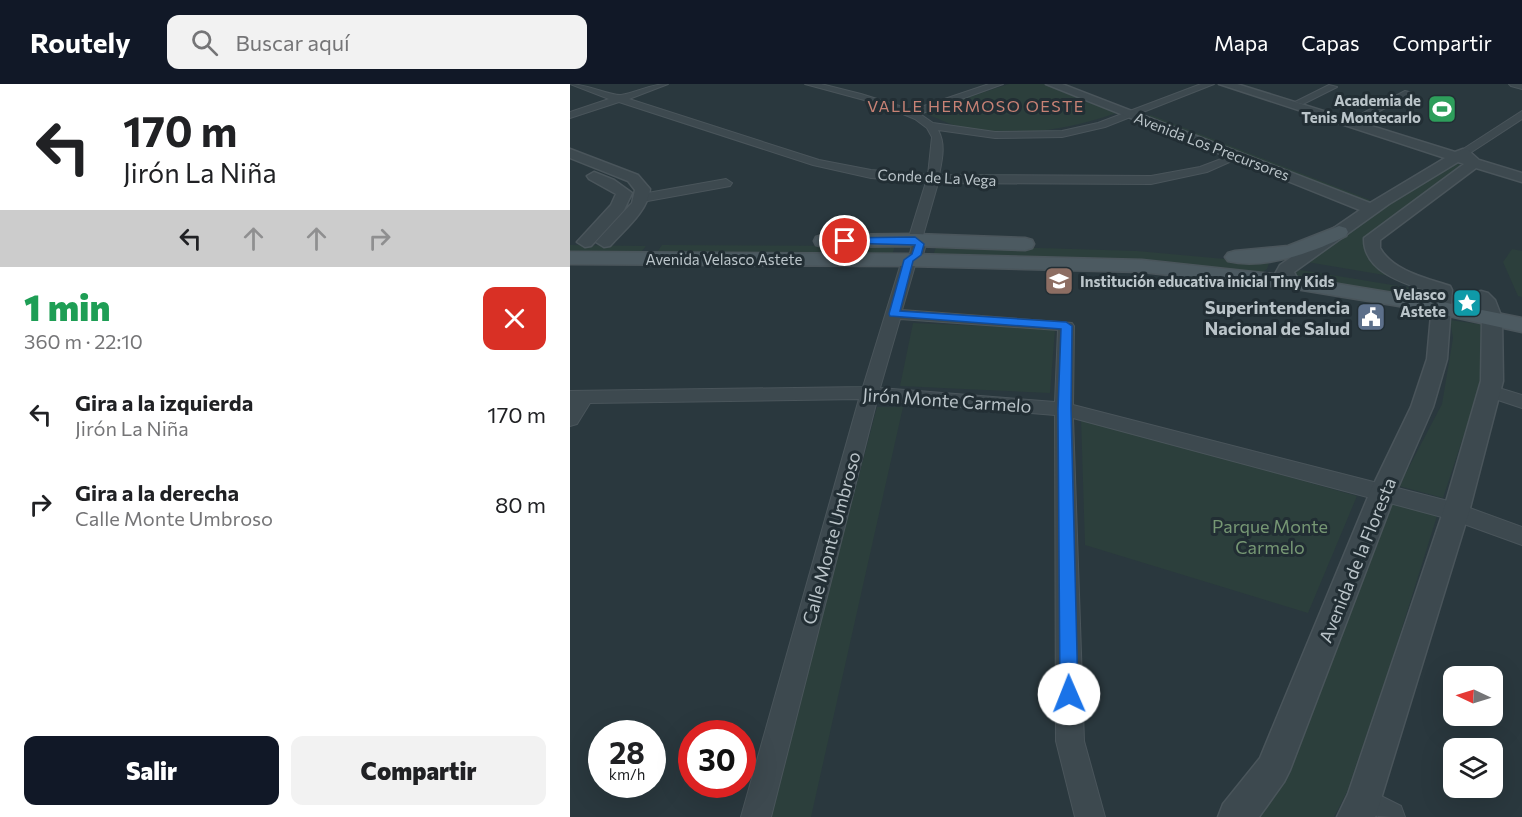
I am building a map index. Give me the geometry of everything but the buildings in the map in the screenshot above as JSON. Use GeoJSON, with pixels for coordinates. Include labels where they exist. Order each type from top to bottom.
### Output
{"type":"FeatureCollection","features":[{"type":"Feature","properties":{"kind":"main road"},"geometry":{"type":"LineString","coordinates":[[1234,257],[1289,253],[1311,246],[1339,232]]}},
{"type":"Feature","properties":{"kind":"main road","name":"Avenida Velasco Astete"},"geometry":{"type":"LineString","coordinates":[[586,242],[660,242],[912,250],[1142,266],[1291,273]]}},
{"type":"Feature","properties":{"kind":"main road"},"geometry":{"type":"LineString","coordinates":[[646,258],[660,242]]}},
{"type":"Feature","properties":{"kind":"main road","name":"Avenida Velasco Astete"},"geometry":{"type":"LineString","coordinates":[[570,258],[646,258],[1052,245],[1141,249],[1234,257],[1291,273],[1487,307],[1522,306]]}},
{"type":"Feature","properties":{"kind":"main road","name":"Avenida Velasco Astete"},"geometry":{"type":"LineString","coordinates":[[1487,307],[1522,325]]}},
{"type":"Feature","properties":{"kind":"street","name":"Conde de La Vega"},"geometry":{"type":"LineString","coordinates":[[574,84],[817,163],[872,174],[933,180],[1151,180],[1203,170],[1237,156]]}},
{"type":"Feature","properties":{"kind":"street"},"geometry":{"type":"LineString","coordinates":[[570,115],[663,84]]}},
{"type":"Feature","properties":{"kind":"street"},"geometry":{"type":"LineString","coordinates":[[810,84],[825,86],[914,113],[934,129],[948,128],[995,135],[1062,134],[1101,126],[1209,84]]}},
{"type":"Feature","properties":{"kind":"street"},"geometry":{"type":"LineString","coordinates":[[961,84],[978,90]]}},
{"type":"Feature","properties":{"kind":"street"},"geometry":{"type":"LineString","coordinates":[[914,113],[998,84]]}},
{"type":"Feature","properties":{"kind":"street","name":"Avenida Los Precursores"},"geometry":{"type":"LineString","coordinates":[[1052,84],[1135,112],[1377,205]]}},
{"type":"Feature","properties":{"kind":"street","name":"Avenida Los Precursores"},"geometry":{"type":"LineString","coordinates":[[1071,84],[1237,156],[1377,205]]}},
{"type":"Feature","properties":{"kind":"street"},"geometry":{"type":"LineString","coordinates":[[1225,84],[1465,158],[1522,172]]}},
{"type":"Feature","properties":{"kind":"street"},"geometry":{"type":"LineString","coordinates":[[1242,84],[1355,120],[1522,178]]}},
{"type":"Feature","properties":{"kind":"street"},"geometry":{"type":"LineString","coordinates":[[1514,84],[1522,86]]}},
{"type":"Feature","properties":{"kind":"street"},"geometry":{"type":"LineString","coordinates":[[1300,102],[1332,87]]}},
{"type":"Feature","properties":{"kind":"street"},"geometry":{"type":"LineString","coordinates":[[1355,120],[1408,93]]}},
{"type":"Feature","properties":{"kind":"street"},"geometry":{"type":"LineString","coordinates":[[1443,299],[1390,268],[1377,257],[1370,244],[1376,234],[1465,158],[1522,114]]}},
{"type":"Feature","properties":{"kind":"street","name":"Calle Monte Umbroso"},"geometry":{"type":"LineString","coordinates":[[756,817],[870,393],[933,180],[938,139],[934,129]]}},
{"type":"Feature","properties":{"kind":"street"},"geometry":{"type":"LineString","coordinates":[[570,153],[633,178],[643,189],[642,198]]}},
{"type":"Feature","properties":{"kind":"street"},"geometry":{"type":"LineString","coordinates":[[1291,273],[1339,232],[1377,205],[1465,158]]}},
{"type":"Feature","properties":{"kind":"street"},"geometry":{"type":"LineString","coordinates":[[570,166],[609,183],[624,193],[618,207],[586,242]]}},
{"type":"Feature","properties":{"kind":"street"},"geometry":{"type":"LineString","coordinates":[[586,242],[642,198],[726,183]]}},
{"type":"Feature","properties":{"kind":"street","name":"Avenida de la Floresta"},"geometry":{"type":"LineString","coordinates":[[1236,817],[1272,770],[1383,492],[1422,407],[1437,359],[1443,299]]}},
{"type":"Feature","properties":{"kind":"street"},"geometry":{"type":"LineString","coordinates":[[1390,817],[1359,809],[1456,512],[1492,381],[1487,307]]}},
{"type":"Feature","properties":{"kind":"street"},"geometry":{"type":"LineString","coordinates":[[894,314],[1066,326],[1064,409],[1070,741],[1086,809],[1090,817]]}},
{"type":"Feature","properties":{"kind":"street"},"geometry":{"type":"LineString","coordinates":[[1489,391],[1522,402]]}},
{"type":"Feature","properties":{"kind":"street","name":"Jirón Monte Carmelo"},"geometry":{"type":"LineString","coordinates":[[578,397],[870,393],[1064,409],[1456,512],[1522,536]]}},
{"type":"Feature","properties":{"kind":"street"},"geometry":{"type":"LineString","coordinates":[[570,419],[578,397]]}},
{"type":"Feature","properties":{"kind":"green space"},"geometry":{"type":"Polygon","coordinates":[[[1009,84],[1044,84],[1116,113],[1078,124],[1018,133],[957,126],[923,112],[1009,84]]]}},
{"type":"Feature","properties":{"kind":"green space"},"geometry":{"type":"Polygon","coordinates":[[[1151,115],[1370,200],[1366,204],[1146,118],[1151,115]]]}},
{"type":"Feature","properties":{"kind":"green space"},"geometry":{"type":"Polygon","coordinates":[[[1451,162],[1462,166],[1376,228],[1364,241],[1378,265],[1390,276],[1307,262],[1451,162]]]}},
{"type":"Feature","properties":{"kind":"green space"},"geometry":{"type":"Polygon","coordinates":[[[570,245],[646,246],[638,256],[570,255],[570,245]]]}},
{"type":"Feature","properties":{"kind":"green space"},"geometry":{"type":"Polygon","coordinates":[[[662,245],[895,246],[892,255],[655,255],[662,245]]]}},
{"type":"Feature","properties":{"kind":"green space"},"geometry":{"type":"Polygon","coordinates":[[[937,245],[1137,251],[1269,263],[1267,269],[1260,274],[933,255],[937,245]]]}},
{"type":"Feature","properties":{"kind":"green space"},"geometry":{"type":"Polygon","coordinates":[[[1512,249],[1522,251],[1522,297],[1518,296],[1503,262],[1512,249]]]}},
{"type":"Feature","properties":{"kind":"green space"},"geometry":{"type":"Polygon","coordinates":[[[1293,270],[1429,291],[1433,293],[1433,301],[1295,279],[1293,270]]]}},
{"type":"Feature","properties":{"kind":"green space"},"geometry":{"type":"Polygon","coordinates":[[[1450,320],[1485,325],[1480,386],[1443,498],[1399,486],[1442,404],[1453,338],[1450,320]]]}},
{"type":"Feature","properties":{"kind":"green space"},"geometry":{"type":"Polygon","coordinates":[[[913,323],[1055,329],[1050,393],[900,386],[913,323]]]}},
{"type":"Feature","properties":{"kind":"green space"},"geometry":{"type":"Polygon","coordinates":[[[877,407],[903,407],[811,817],[769,817],[877,407]]]}},
{"type":"Feature","properties":{"kind":"green space","name":"Parque Monte Carmelo"},"geometry":{"type":"Polygon","coordinates":[[[1081,418],[1357,496],[1308,613],[1085,545],[1081,418]]]}},
{"type":"Feature","properties":{"kind":"green space"},"geometry":{"type":"Polygon","coordinates":[[[1393,501],[1437,516],[1391,663],[1347,792],[1334,817],[1258,817],[1385,507],[1393,501]]]}},
{"type":"Feature","properties":{"kind":"place","name":"Academia de Tenis Montecarlo"},"geometry":{"type":"Point","coordinates":[1442,109]}},
{"type":"Feature","properties":{"kind":"place","name":"Institución educativa inicial Tiny Kids"},"geometry":{"type":"Point","coordinates":[1059,281]}},
{"type":"Feature","properties":{"kind":"place","name":"Velasco Astete"},"geometry":{"type":"Point","coordinates":[1467,303]}},
{"type":"Feature","properties":{"kind":"place","name":"Superintendencia Nacional de Salud"},"geometry":{"type":"Point","coordinates":[1371,317]}},
{"type":"Feature","properties":{"kind":"district","name":"VALLE HERMOSO OESTE"},"geometry":{"type":"Point","coordinates":[976,105]}},
{"type":"Feature","properties":{"kind":"route"},"geometry":{"type":"LineString","coordinates":[[845,241],[915,240],[920,244],[916,255],[909,260],[894,314],[1066,326],[1064,409],[1069,694]]}}]}
